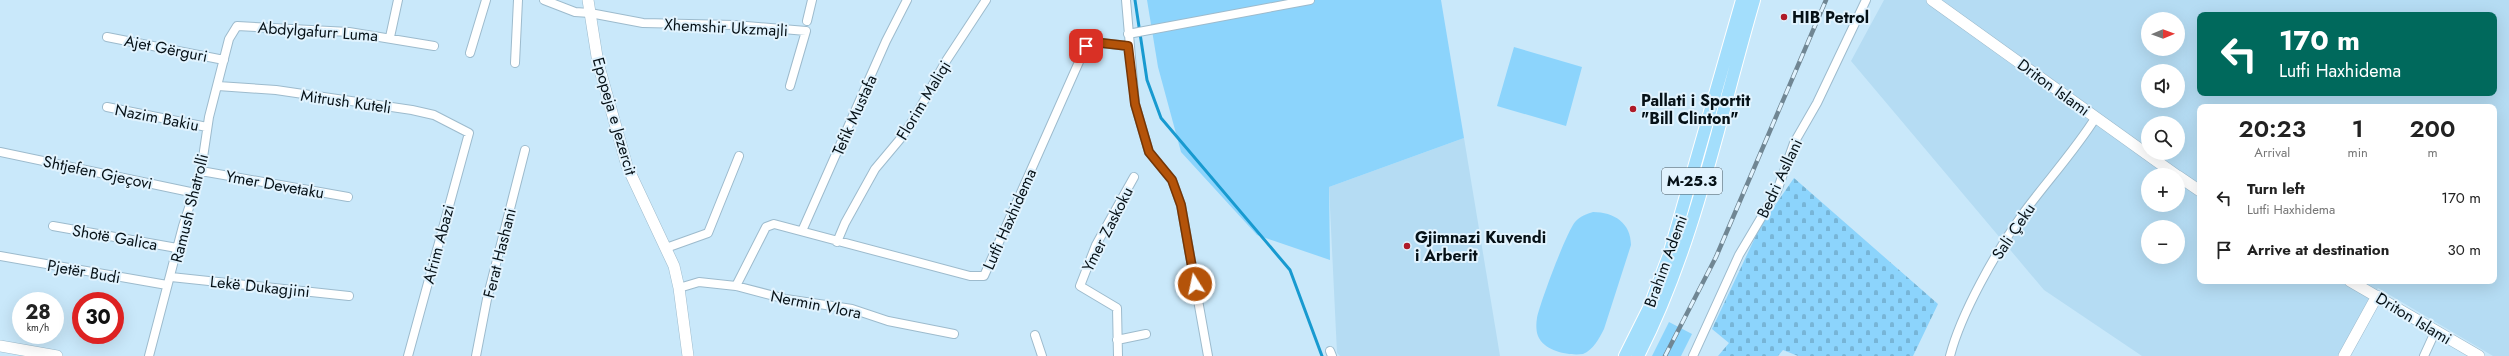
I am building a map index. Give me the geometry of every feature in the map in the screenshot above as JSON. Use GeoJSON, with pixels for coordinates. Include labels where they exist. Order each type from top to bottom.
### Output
{"type":"FeatureCollection","features":[{"type":"Feature","properties":{"kind":"main road","name":"Brahim Ademi"},"geometry":{"type":"LineString","coordinates":[[1625,356],[1649,308],[1669,256],[1742,0]]}},
{"type":"Feature","properties":{"kind":"main road","name":"Brahim Ademi"},"geometry":{"type":"LineString","coordinates":[[1638,356],[1661,309],[1680,259],[1754,0]]}},
{"type":"Feature","properties":{"kind":"street"},"geometry":{"type":"LineString","coordinates":[[390,37],[398,0]]}},
{"type":"Feature","properties":{"kind":"street"},"geometry":{"type":"LineString","coordinates":[[470,53],[486,0]]}},
{"type":"Feature","properties":{"kind":"street"},"geometry":{"type":"LineString","coordinates":[[515,63],[518,0]]}},
{"type":"Feature","properties":{"kind":"street"},"geometry":{"type":"LineString","coordinates":[[544,0],[575,12],[590,13]]}},
{"type":"Feature","properties":{"kind":"street","name":"Epopeja e Jezercit"},"geometry":{"type":"LineString","coordinates":[[588,0],[598,62],[627,166],[666,248],[679,288],[688,356]]}},
{"type":"Feature","properties":{"kind":"street"},"geometry":{"type":"LineString","coordinates":[[807,21],[812,0]]}},
{"type":"Feature","properties":{"kind":"street","name":"Tefik Mustafa"},"geometry":{"type":"LineString","coordinates":[[802,231],[886,41],[907,0]]}},
{"type":"Feature","properties":{"kind":"street","name":"Florim Maliqi"},"geometry":{"type":"LineString","coordinates":[[837,242],[853,207],[875,169],[902,138],[946,61],[986,0]]}},
{"type":"Feature","properties":{"kind":"street"},"geometry":{"type":"LineString","coordinates":[[1126,0],[1130,33],[1128,46],[1135,104],[1149,152],[1172,180],[1181,205],[1208,356]]}},
{"type":"Feature","properties":{"kind":"street"},"geometry":{"type":"LineString","coordinates":[[1130,33],[1310,0]]}},
{"type":"Feature","properties":{"kind":"street","name":"Bedri Asllani"},"geometry":{"type":"LineString","coordinates":[[1693,356],[1740,256],[1777,191],[1794,143],[1817,103],[1866,0]]}},
{"type":"Feature","properties":{"kind":"street","name":"Driton Islami"},"geometry":{"type":"LineString","coordinates":[[1932,0],[2166,168]]}},
{"type":"Feature","properties":{"kind":"street","name":"Xhemshir Ukzmajli"},"geometry":{"type":"LineString","coordinates":[[590,13],[643,23],[735,25],[806,31],[790,86]]}},
{"type":"Feature","properties":{"kind":"street","name":"Abdylgafurr Luma"},"geometry":{"type":"LineString","coordinates":[[224,60],[229,39],[237,26],[289,27],[390,37],[434,46]]}},
{"type":"Feature","properties":{"kind":"street","name":"Ajet Gërguri"},"geometry":{"type":"LineString","coordinates":[[108,37],[224,60]]}},
{"type":"Feature","properties":{"kind":"street","name":"Lutfi Haxhidema"},"geometry":{"type":"LineString","coordinates":[[736,286],[766,226],[774,224],[837,242],[970,276],[984,276],[1086,46],[1093,42],[1128,46]]}},
{"type":"Feature","properties":{"kind":"street","name":"Ramush Shatrolli"},"geometry":{"type":"LineString","coordinates":[[149,356],[167,285],[171,277],[177,248],[201,171],[207,127],[224,60]]}},
{"type":"Feature","properties":{"kind":"street","name":"Mitrush Kuteli"},"geometry":{"type":"LineString","coordinates":[[218,86],[276,90],[412,110],[434,116],[469,133]]}},
{"type":"Feature","properties":{"kind":"street","name":"Nazim Bakiu"},"geometry":{"type":"LineString","coordinates":[[107,107],[207,127]]}},
{"type":"Feature","properties":{"kind":"street","name":"Sali Çeku"},"geometry":{"type":"LineString","coordinates":[[1950,356],[1954,342],[1988,269],[2022,215],[2083,138],[2096,117]]}},
{"type":"Feature","properties":{"kind":"street","name":"Afrim Abazi"},"geometry":{"type":"LineString","coordinates":[[408,356],[469,133]]}},
{"type":"Feature","properties":{"kind":"street","name":"Ferat Hashani"},"geometry":{"type":"LineString","coordinates":[[476,356],[487,299],[525,150]]}},
{"type":"Feature","properties":{"kind":"street","name":"Shtjefen Gjeçovi"},"geometry":{"type":"LineString","coordinates":[[0,152],[195,193]]}},
{"type":"Feature","properties":{"kind":"street"},"geometry":{"type":"LineString","coordinates":[[666,248],[708,233],[739,156]]}},
{"type":"Feature","properties":{"kind":"street","name":"Ymer Devetaku"},"geometry":{"type":"LineString","coordinates":[[201,171],[348,197]]}},
{"type":"Feature","properties":{"kind":"street","name":"Ymer Zaskoku"},"geometry":{"type":"LineString","coordinates":[[1118,356],[1117,308],[1080,286],[1096,245],[1134,177]]}},
{"type":"Feature","properties":{"kind":"street","name":"Driton Islami"},"geometry":{"type":"LineString","coordinates":[[2185,181],[2197,189]]}},
{"type":"Feature","properties":{"kind":"street","name":"Shotë Galica"},"geometry":{"type":"LineString","coordinates":[[53,226],[177,248]]}},
{"type":"Feature","properties":{"kind":"street","name":"Pjetër Budi"},"geometry":{"type":"LineString","coordinates":[[0,256],[167,285]]}},
{"type":"Feature","properties":{"kind":"street","name":"Lekë Dukagjini"},"geometry":{"type":"LineString","coordinates":[[171,277],[349,296]]}},
{"type":"Feature","properties":{"kind":"street","name":"Nermin Vlora"},"geometry":{"type":"LineString","coordinates":[[679,288],[699,282],[736,286],[786,299],[852,309],[888,321],[954,334]]}},
{"type":"Feature","properties":{"kind":"street","name":"Driton Islami"},"geometry":{"type":"LineString","coordinates":[[2355,284],[2435,332],[2479,356]]}},
{"type":"Feature","properties":{"kind":"street"},"geometry":{"type":"LineString","coordinates":[[2344,356],[2377,296]]}},
{"type":"Feature","properties":{"kind":"street"},"geometry":{"type":"LineString","coordinates":[[2424,356],[2435,332]]}},
{"type":"Feature","properties":{"kind":"street"},"geometry":{"type":"LineString","coordinates":[[1117,340],[1146,334]]}},
{"type":"Feature","properties":{"kind":"street"},"geometry":{"type":"LineString","coordinates":[[1035,335],[1042,356]]}},
{"type":"Feature","properties":{"kind":"street"},"geometry":{"type":"LineString","coordinates":[[0,346],[57,356]]}},
{"type":"Feature","properties":{"kind":"shaded area"},"geometry":{"type":"Polygon","coordinates":[[[1884,0],[2509,0],[2509,356],[2493,356],[2378,288],[2344,356],[2142,356],[2044,290],[1851,61],[1884,0]]]}},
{"type":"Feature","properties":{"kind":"shaded area"},"geometry":{"type":"Polygon","coordinates":[[[1464,138],[1500,356],[1340,356],[1337,353],[1329,187],[1464,138]]]}},
{"type":"Feature","properties":{"kind":"green space"},"geometry":{"type":"Polygon","coordinates":[[[1147,0],[1441,0],[1464,138],[1329,187],[1330,260],[1257,235],[1181,152],[1158,67],[1147,0]]]}},
{"type":"Feature","properties":{"kind":"green space"},"geometry":{"type":"Polygon","coordinates":[[[1514,47],[1582,67],[1566,126],[1497,106],[1514,47]]]}},
{"type":"Feature","properties":{"kind":"green space"},"geometry":{"type":"Polygon","coordinates":[[[1794,178],[1938,304],[1913,356],[1798,356],[1783,350],[1778,356],[1718,356],[1729,343],[1712,329],[1760,227],[1794,178]]]}},
{"type":"Feature","properties":{"kind":"green space"},"geometry":{"type":"Polygon","coordinates":[[[1593,212],[1608,214],[1620,220],[1628,231],[1631,245],[1604,329],[1598,340],[1590,350],[1583,354],[1564,353],[1551,349],[1541,341],[1537,332],[1537,318],[1554,268],[1571,229],[1579,218],[1593,212]]]}},
{"type":"Feature","properties":{"kind":"green space"},"geometry":{"type":"Polygon","coordinates":[[[1669,322],[1692,334],[1681,356],[1652,356],[1669,322]]]}},
{"type":"Feature","properties":{"kind":"waterway"},"geometry":{"type":"LineString","coordinates":[[1135,0],[1147,80],[1161,118],[1290,270],[1322,356]]}},
{"type":"Feature","properties":{"kind":"railway"},"geometry":{"type":"LineString","coordinates":[[1665,356],[1716,257],[1826,0]]}},
{"type":"Feature","properties":{"kind":"place","name":"HIB Petrol"},"geometry":{"type":"Point","coordinates":[1784,17]}},
{"type":"Feature","properties":{"kind":"place","name":"Pallati i Sportit \"Bill Clinton\""},"geometry":{"type":"Point","coordinates":[1633,109]}},
{"type":"Feature","properties":{"kind":"place","name":"Gjimnazi Kuvendi i Arberit"},"geometry":{"type":"Point","coordinates":[1407,246]}},
{"type":"Feature","properties":{"kind":"route"},"geometry":{"type":"LineString","coordinates":[[1086,46],[1093,42],[1128,46],[1135,104],[1149,152],[1172,180],[1181,205],[1195,284]]}}]}
